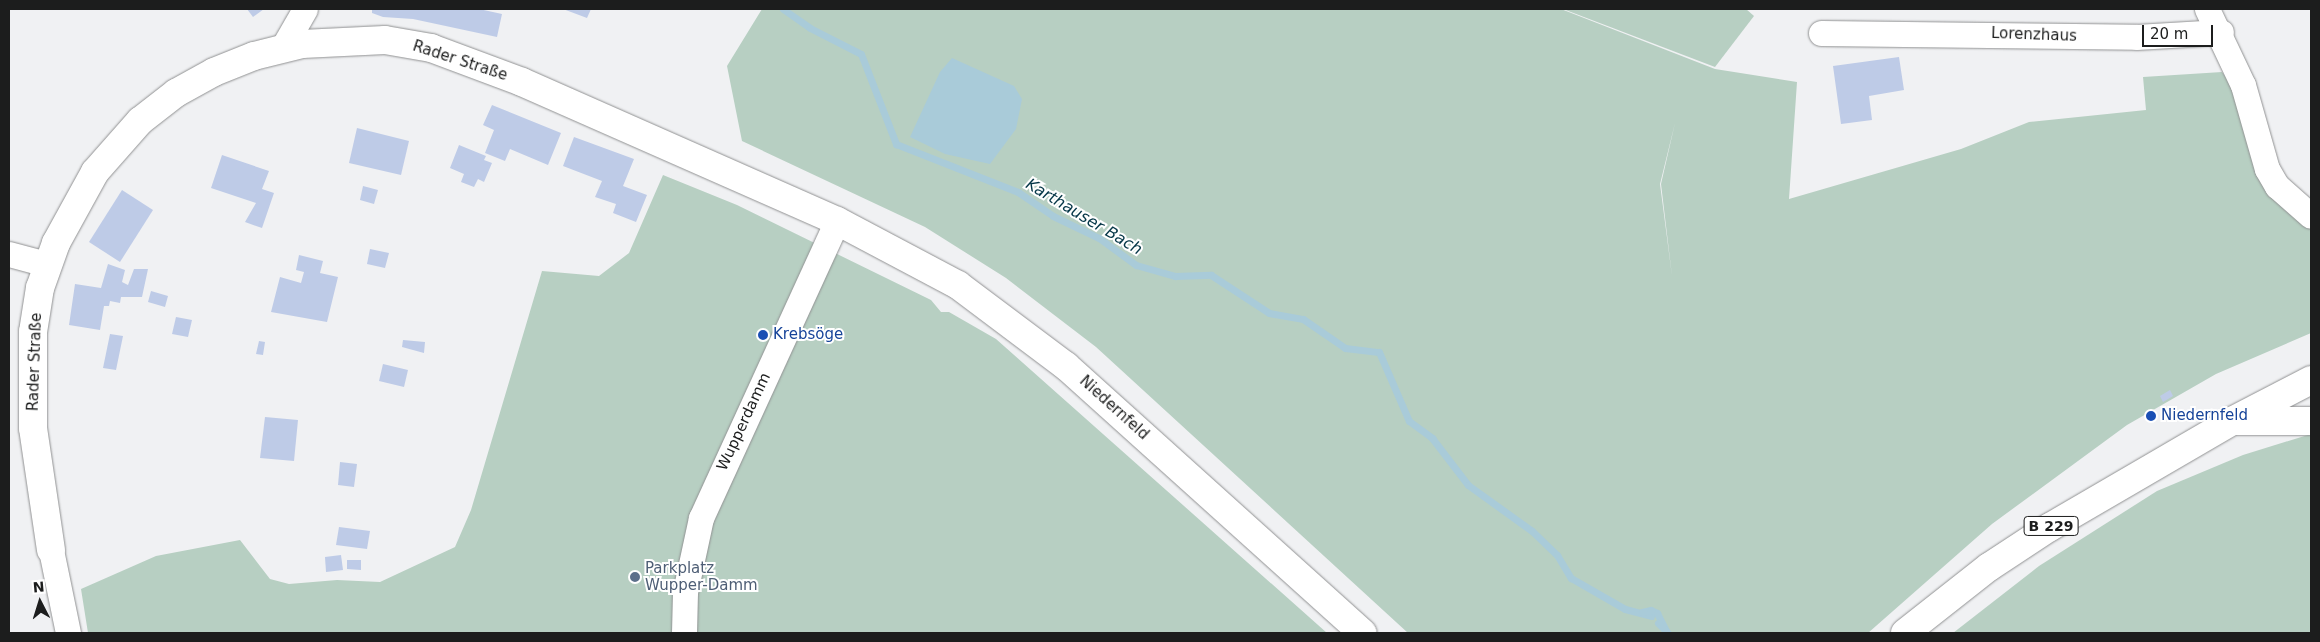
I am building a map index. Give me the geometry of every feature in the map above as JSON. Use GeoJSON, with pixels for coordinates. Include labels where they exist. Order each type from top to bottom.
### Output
{"type":"FeatureCollection","features":[{"type":"Feature","properties":{"kind":"street"},"geometry":{"type":"LineString","coordinates":[[282,49],[305,9]]}},
{"type":"Feature","properties":{"kind":"street"},"geometry":{"type":"LineString","coordinates":[[2207,9],[2221,32],[2243,85],[2267,169],[2278,186],[2311,216]]}},
{"type":"Feature","properties":{"kind":"street","name":"Lorenzhaus"},"geometry":{"type":"LineString","coordinates":[[1821,34],[2108,37],[2221,32]]}},
{"type":"Feature","properties":{"kind":"street","name":"Rader Straße"},"geometry":{"type":"LineString","coordinates":[[68,633],[50,550],[32,428],[33,332],[47,264],[65,221],[95,172],[140,120],[176,93],[214,72],[282,49],[321,42],[385,40],[454,55],[837,221]]}},
{"type":"Feature","properties":{"kind":"street","name":"Wupperdamm"},"geometry":{"type":"LineString","coordinates":[[684,633],[686,592],[701,518],[837,221]]}},
{"type":"Feature","properties":{"kind":"street","name":"Niedernfeld"},"geometry":{"type":"LineString","coordinates":[[837,221],[958,285],[1066,366],[1363,633]]}},
{"type":"Feature","properties":{"kind":"street"},"geometry":{"type":"LineString","coordinates":[[9,254],[47,264]]}},
{"type":"Feature","properties":{"kind":"street","name":"B 229"},"geometry":{"type":"LineString","coordinates":[[1905,633],[1989,567],[2050,527],[2232,421],[2311,380]]}},
{"type":"Feature","properties":{"kind":"street"},"geometry":{"type":"LineString","coordinates":[[2232,421],[2311,421]]}},
{"type":"Feature","properties":{"kind":"green space"},"geometry":{"type":"Polygon","coordinates":[[[762,9],[1561,9],[1715,69],[1797,82],[1789,199],[1961,149],[2029,122],[2146,110],[2143,77],[2222,72],[2239,94],[2278,201],[2311,229],[2311,333],[2216,374],[2127,425],[1992,524],[1868,633],[1408,633],[1096,347],[1006,278],[925,227],[742,141],[727,66],[762,9]],[[1675,123],[1660,184],[1672,276],[1661,184],[1675,123]]]}},
{"type":"Feature","properties":{"kind":"green space"},"geometry":{"type":"Polygon","coordinates":[[[1563,9],[1746,9],[1754,16],[1715,67],[1563,9]]]}},
{"type":"Feature","properties":{"kind":"green space"},"geometry":{"type":"Polygon","coordinates":[[[663,175],[737,205],[931,300],[941,312],[949,312],[996,339],[1327,633],[88,633],[81,589],[156,556],[240,540],[270,579],[289,584],[337,580],[380,582],[455,547],[471,510],[542,271],[599,276],[629,253],[663,175]]]}},
{"type":"Feature","properties":{"kind":"green space"},"geometry":{"type":"Polygon","coordinates":[[[2311,434],[2311,633],[1953,633],[2039,566],[2157,491],[2243,455],[2311,434]]]}},
{"type":"Feature","properties":{"kind":"water"},"geometry":{"type":"Polygon","coordinates":[[[952,58],[1014,86],[1022,99],[1016,129],[990,164],[945,154],[910,137],[940,72],[952,58]]]}},
{"type":"Feature","properties":{"kind":"building"},"geometry":{"type":"Polygon","coordinates":[[[247,9],[264,9],[253,17],[247,9]]]}},
{"type":"Feature","properties":{"kind":"building"},"geometry":{"type":"Polygon","coordinates":[[[372,9],[479,9],[502,14],[497,37],[413,19],[383,17],[372,13],[372,9]]]}},
{"type":"Feature","properties":{"kind":"building"},"geometry":{"type":"Polygon","coordinates":[[[563,9],[591,9],[587,18],[563,9]]]}},
{"type":"Feature","properties":{"kind":"building"},"geometry":{"type":"Polygon","coordinates":[[[1899,57],[1904,90],[1869,96],[1872,120],[1841,124],[1833,66],[1899,57]]]}},
{"type":"Feature","properties":{"kind":"building"},"geometry":{"type":"Polygon","coordinates":[[[492,105],[561,133],[548,165],[510,149],[505,161],[485,153],[494,130],[483,125],[492,105]]]}},
{"type":"Feature","properties":{"kind":"building"},"geometry":{"type":"Polygon","coordinates":[[[357,128],[409,141],[401,175],[349,163],[357,128]]]}},
{"type":"Feature","properties":{"kind":"building"},"geometry":{"type":"Polygon","coordinates":[[[574,137],[634,159],[623,186],[647,195],[636,222],[613,213],[616,204],[595,197],[602,181],[563,166],[574,137]]]}},
{"type":"Feature","properties":{"kind":"building"},"geometry":{"type":"Polygon","coordinates":[[[459,145],[486,156],[484,160],[492,163],[484,182],[478,179],[474,187],[461,182],[464,174],[450,168],[459,145]]]}},
{"type":"Feature","properties":{"kind":"building"},"geometry":{"type":"Polygon","coordinates":[[[222,155],[269,171],[262,189],[274,193],[262,228],[245,222],[256,203],[211,188],[222,155]]]}},
{"type":"Feature","properties":{"kind":"building"},"geometry":{"type":"Polygon","coordinates":[[[363,186],[378,190],[374,204],[360,200],[363,186]]]}},
{"type":"Feature","properties":{"kind":"building"},"geometry":{"type":"Polygon","coordinates":[[[122,190],[153,210],[120,262],[89,242],[122,190]]]}},
{"type":"Feature","properties":{"kind":"building"},"geometry":{"type":"Polygon","coordinates":[[[370,249],[389,253],[385,268],[367,264],[370,249]]]}},
{"type":"Feature","properties":{"kind":"building"},"geometry":{"type":"Polygon","coordinates":[[[299,255],[323,261],[320,273],[338,277],[327,322],[271,312],[280,277],[301,283],[304,272],[296,270],[299,255]]]}},
{"type":"Feature","properties":{"kind":"building"},"geometry":{"type":"Polygon","coordinates":[[[108,264],[125,270],[122,282],[128,285],[134,269],[148,269],[142,297],[121,297],[120,303],[110,301],[109,306],[104,306],[100,330],[69,325],[75,284],[101,288],[108,264]]]}},
{"type":"Feature","properties":{"kind":"building"},"geometry":{"type":"Polygon","coordinates":[[[151,291],[168,296],[165,307],[148,302],[151,291]]]}},
{"type":"Feature","properties":{"kind":"building"},"geometry":{"type":"Polygon","coordinates":[[[176,317],[192,320],[188,337],[172,334],[176,317]]]}},
{"type":"Feature","properties":{"kind":"building"},"geometry":{"type":"Polygon","coordinates":[[[110,334],[123,336],[116,370],[103,368],[110,334]]]}},
{"type":"Feature","properties":{"kind":"building"},"geometry":{"type":"Polygon","coordinates":[[[403,340],[425,342],[424,353],[402,347],[403,340]]]}},
{"type":"Feature","properties":{"kind":"building"},"geometry":{"type":"Polygon","coordinates":[[[259,341],[265,342],[263,355],[256,354],[259,341]]]}},
{"type":"Feature","properties":{"kind":"building"},"geometry":{"type":"Polygon","coordinates":[[[383,364],[408,370],[404,387],[379,381],[383,364]]]}},
{"type":"Feature","properties":{"kind":"building"},"geometry":{"type":"Polygon","coordinates":[[[2170,390],[2173,396],[2163,402],[2160,396],[2170,390]]]}},
{"type":"Feature","properties":{"kind":"building"},"geometry":{"type":"Polygon","coordinates":[[[265,417],[298,420],[294,461],[260,458],[265,417]]]}},
{"type":"Feature","properties":{"kind":"building"},"geometry":{"type":"Polygon","coordinates":[[[340,462],[357,464],[354,487],[338,485],[340,462]]]}},
{"type":"Feature","properties":{"kind":"building"},"geometry":{"type":"Polygon","coordinates":[[[339,527],[370,531],[367,549],[336,545],[339,527]]]}},
{"type":"Feature","properties":{"kind":"building"},"geometry":{"type":"Polygon","coordinates":[[[341,555],[343,570],[326,572],[325,557],[341,555]]]}},
{"type":"Feature","properties":{"kind":"building"},"geometry":{"type":"Polygon","coordinates":[[[347,560],[361,560],[361,570],[347,569],[347,560]]]}},
{"type":"Feature","properties":{"kind":"waterway","name":"Karthauser Bach"},"geometry":{"type":"LineString","coordinates":[[783,9],[810,28],[861,54],[896,144],[1018,192],[1053,216],[1099,238],[1136,265],[1175,276],[1211,275],[1269,313],[1303,319],[1345,348],[1379,352],[1409,421],[1432,438],[1468,485],[1532,531],[1557,555],[1571,578],[1625,609],[1651,616]]}},
{"type":"Feature","properties":{"kind":"waterway","name":"Karthauser Bach"},"geometry":{"type":"LineString","coordinates":[[1642,612],[1651,610],[1657,613],[1666,631]]}},
{"type":"Feature","properties":{"kind":"waterway","name":"Karthauser Bach"},"geometry":{"type":"LineString","coordinates":[[1658,623],[1667,632]]}},
{"type":"Feature","properties":{"kind":"place","name":"Krebsöge"},"geometry":{"type":"Point","coordinates":[763,335]}},
{"type":"Feature","properties":{"kind":"place","name":"Niedernfeld"},"geometry":{"type":"Point","coordinates":[2151,416]}},
{"type":"Feature","properties":{"kind":"place","name":"Parkplatz Wupper-Damm"},"geometry":{"type":"Point","coordinates":[635,577]}}]}
